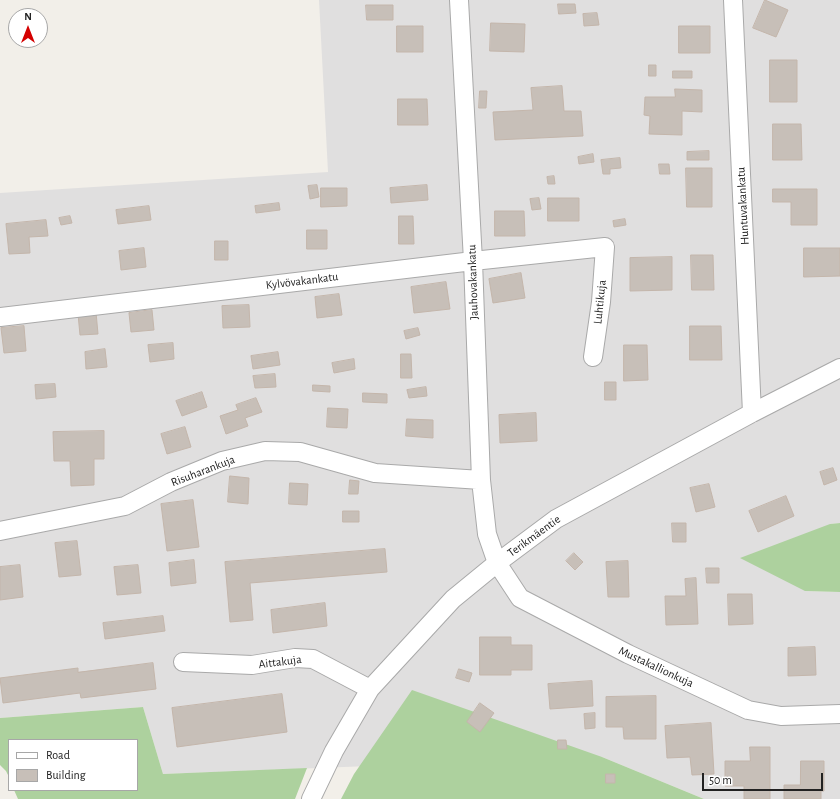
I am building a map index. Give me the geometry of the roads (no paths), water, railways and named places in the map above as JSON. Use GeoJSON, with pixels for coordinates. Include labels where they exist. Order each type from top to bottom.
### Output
{"type":"FeatureCollection","features":[{"type":"Feature","properties":{"kind":"street","name":"Jauhovakankatu"},"geometry":{"type":"LineString","coordinates":[[459,0],[473,261],[481,480],[487,534],[497,563]]}},
{"type":"Feature","properties":{"kind":"street","name":"Huntuvakankatu"},"geometry":{"type":"LineString","coordinates":[[733,0],[752,413]]}},
{"type":"Feature","properties":{"kind":"street","name":"Kylvövakankatu"},"geometry":{"type":"LineString","coordinates":[[0,317],[473,261],[605,247]]}},
{"type":"Feature","properties":{"kind":"street","name":"Luhtikuja"},"geometry":{"type":"LineString","coordinates":[[593,357],[601,302],[605,247]]}},
{"type":"Feature","properties":{"kind":"street","name":"Terikmäentie"},"geometry":{"type":"LineString","coordinates":[[311,799],[334,751],[370,689],[453,599],[497,563],[556,519],[752,413],[840,368]]}},
{"type":"Feature","properties":{"kind":"street","name":"Risuharankuja"},"geometry":{"type":"LineString","coordinates":[[0,531],[125,506],[171,482],[222,461],[265,450],[300,452],[376,473],[481,480]]}},
{"type":"Feature","properties":{"kind":"street","name":"Mustakallionkuja"},"geometry":{"type":"LineString","coordinates":[[497,563],[520,598],[628,654],[748,710],[781,716],[840,714]]}},
{"type":"Feature","properties":{"kind":"street","name":"Aittakuja"},"geometry":{"type":"LineString","coordinates":[[183,662],[252,665],[295,658],[313,659],[370,689]]}}]}
